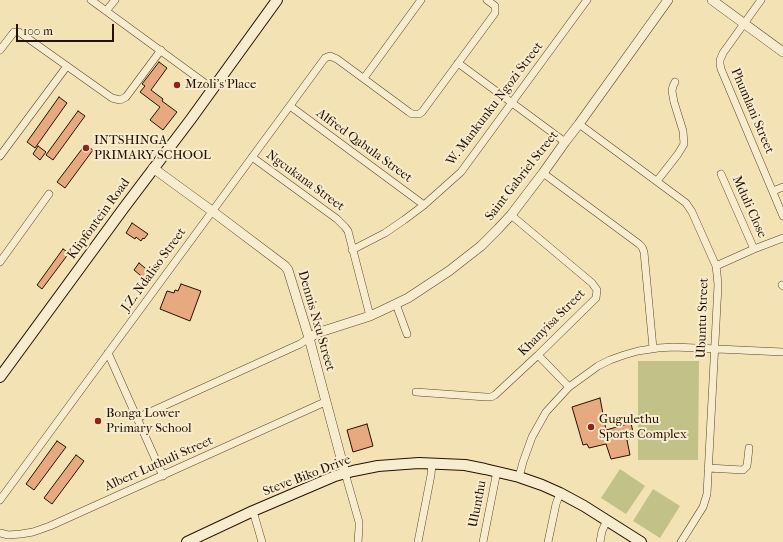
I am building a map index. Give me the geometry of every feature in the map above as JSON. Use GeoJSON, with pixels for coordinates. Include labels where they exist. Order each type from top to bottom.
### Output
{"type":"FeatureCollection","features":[{"type":"Feature","properties":{"kind":"main road","name":"Klipfontein Road"},"geometry":{"type":"LineString","coordinates":[[0,377],[278,0]]}},
{"type":"Feature","properties":{"kind":"main road","name":"Steve Biko Drive"},"geometry":{"type":"LineString","coordinates":[[189,542],[252,511],[307,487],[345,473],[378,466],[419,462],[465,465],[497,471],[542,485],[584,506],[641,542]]}},
{"type":"Feature","properties":{"kind":"street"},"geometry":{"type":"LineString","coordinates":[[91,0],[213,88]]}},
{"type":"Feature","properties":{"kind":"street"},"geometry":{"type":"LineString","coordinates":[[106,11],[115,0]]}},
{"type":"Feature","properties":{"kind":"street"},"geometry":{"type":"LineString","coordinates":[[421,0],[364,78],[412,114],[422,112],[495,13],[495,6],[487,0]]}},
{"type":"Feature","properties":{"kind":"street","name":"W. Mankunku Ngozi Street"},"geometry":{"type":"LineString","coordinates":[[352,250],[385,234],[424,205],[461,172],[587,0]]}},
{"type":"Feature","properties":{"kind":"street","name":"Saint Gabriel Street"},"geometry":{"type":"LineString","coordinates":[[309,338],[317,333],[370,316],[396,304],[449,271],[481,246],[511,215],[543,173],[668,0]]}},
{"type":"Feature","properties":{"kind":"street"},"geometry":{"type":"LineString","coordinates":[[712,0],[783,52]]}},
{"type":"Feature","properties":{"kind":"street","name":"Phumlani Street"},"geometry":{"type":"LineString","coordinates":[[761,0],[721,56],[720,64],[783,216]]}},
{"type":"Feature","properties":{"kind":"street"},"geometry":{"type":"LineString","coordinates":[[0,50],[14,32],[19,32],[112,98],[122,100],[126,97],[161,50]]}},
{"type":"Feature","properties":{"kind":"street","name":"J.Z. Ndaliso Street"},"geometry":{"type":"LineString","coordinates":[[0,500],[324,60],[328,56],[337,58],[364,78]]}},
{"type":"Feature","properties":{"kind":"street"},"geometry":{"type":"LineString","coordinates":[[458,63],[565,142]]}},
{"type":"Feature","properties":{"kind":"street"},"geometry":{"type":"LineString","coordinates":[[0,156],[67,66]]}},
{"type":"Feature","properties":{"kind":"street"},"geometry":{"type":"LineString","coordinates":[[657,182],[684,144],[684,131],[674,102],[672,91],[675,82]]}},
{"type":"Feature","properties":{"kind":"street","name":"Alfred Qabula Street"},"geometry":{"type":"LineString","coordinates":[[290,106],[424,205]]}},
{"type":"Feature","properties":{"kind":"street","name":"Ubuntu Street"},"geometry":{"type":"LineString","coordinates":[[579,124],[681,199],[689,207],[716,266],[718,274],[707,494],[705,502],[681,542]]}},
{"type":"Feature","properties":{"kind":"street","name":"Ngcukana Street"},"geometry":{"type":"LineString","coordinates":[[252,157],[344,225],[347,229],[370,316]]}},
{"type":"Feature","properties":{"kind":"street","name":"Dennis Nxu Street"},"geometry":{"type":"LineString","coordinates":[[153,168],[285,266],[288,270],[309,338],[345,473]]}},
{"type":"Feature","properties":{"kind":"street"},"geometry":{"type":"LineString","coordinates":[[543,173],[642,247],[644,252],[653,348]]}},
{"type":"Feature","properties":{"kind":"street","name":"Mduli Close"},"geometry":{"type":"LineString","coordinates":[[721,174],[754,249]]}},
{"type":"Feature","properties":{"kind":"street"},"geometry":{"type":"LineString","coordinates":[[773,191],[783,187]]}},
{"type":"Feature","properties":{"kind":"street"},"geometry":{"type":"LineString","coordinates":[[0,262],[49,194]]}},
{"type":"Feature","properties":{"kind":"street","name":"Khanyisa Street"},"geometry":{"type":"LineString","coordinates":[[416,392],[491,397],[495,395],[596,298],[597,290],[592,283],[511,215]]}},
{"type":"Feature","properties":{"kind":"street"},"geometry":{"type":"LineString","coordinates":[[716,266],[783,238]]}},
{"type":"Feature","properties":{"kind":"street"},"geometry":{"type":"LineString","coordinates":[[396,304],[407,334]]}},
{"type":"Feature","properties":{"kind":"street"},"geometry":{"type":"LineString","coordinates":[[137,418],[300,344],[309,338]]}},
{"type":"Feature","properties":{"kind":"street"},"geometry":{"type":"LineString","coordinates":[[519,477],[532,437],[546,412],[568,387],[598,366],[610,360],[653,348],[674,347],[783,352]]}},
{"type":"Feature","properties":{"kind":"street"},"geometry":{"type":"LineString","coordinates":[[108,353],[163,476]]}},
{"type":"Feature","properties":{"kind":"street"},"geometry":{"type":"LineString","coordinates":[[538,355],[568,387]]}},
{"type":"Feature","properties":{"kind":"street","name":"Albert Luthuli Street"},"geometry":{"type":"LineString","coordinates":[[0,533],[21,534],[33,532],[50,526],[325,402]]}},
{"type":"Feature","properties":{"kind":"street"},"geometry":{"type":"LineString","coordinates":[[708,468],[743,470],[747,466],[749,448]]}},
{"type":"Feature","properties":{"kind":"street"},"geometry":{"type":"LineString","coordinates":[[418,542],[432,463]]}},
{"type":"Feature","properties":{"kind":"street","name":"Ulunthu"},"geometry":{"type":"LineString","coordinates":[[483,542],[497,471]]}},
{"type":"Feature","properties":{"kind":"street"},"geometry":{"type":"LineString","coordinates":[[345,473],[358,522],[358,542]]}},
{"type":"Feature","properties":{"kind":"street"},"geometry":{"type":"LineString","coordinates":[[548,542],[556,504],[560,493]]}},
{"type":"Feature","properties":{"kind":"street"},"geometry":{"type":"LineString","coordinates":[[252,511],[262,542]]}},
{"type":"Feature","properties":{"kind":"street"},"geometry":{"type":"LineString","coordinates":[[600,542],[602,531],[607,520]]}},
{"type":"Feature","properties":{"kind":"shaded area"},"geometry":{"type":"Polygon","coordinates":[[[638,361],[699,361],[698,460],[638,460],[638,361]]]}},
{"type":"Feature","properties":{"kind":"shaded area"},"geometry":{"type":"Polygon","coordinates":[[[620,469],[645,486],[626,514],[601,498],[620,469]]]}},
{"type":"Feature","properties":{"kind":"shaded area"},"geometry":{"type":"Polygon","coordinates":[[[653,489],[680,506],[660,538],[633,521],[653,489]]]}},
{"type":"Feature","properties":{"kind":"building"},"geometry":{"type":"Polygon","coordinates":[[[159,62],[167,68],[151,90],[163,99],[162,101],[177,112],[163,130],[150,120],[160,107],[140,92],[145,86],[142,84],[159,62]]]}},
{"type":"Feature","properties":{"kind":"building"},"geometry":{"type":"Polygon","coordinates":[[[59,97],[67,103],[35,148],[27,142],[59,97]]]}},
{"type":"Feature","properties":{"kind":"building"},"geometry":{"type":"Polygon","coordinates":[[[78,111],[85,116],[53,160],[46,155],[78,111]]]}},
{"type":"Feature","properties":{"kind":"building"},"geometry":{"type":"Polygon","coordinates":[[[85,145],[93,150],[65,188],[57,182],[85,145]]]}},
{"type":"Feature","properties":{"kind":"building"},"geometry":{"type":"Polygon","coordinates":[[[38,146],[46,152],[40,160],[33,154],[38,146]]]}},
{"type":"Feature","properties":{"kind":"building"},"geometry":{"type":"Polygon","coordinates":[[[132,223],[148,234],[141,241],[126,233],[132,223]]]}},
{"type":"Feature","properties":{"kind":"building"},"geometry":{"type":"Polygon","coordinates":[[[63,249],[69,253],[42,289],[37,285],[63,249]]]}},
{"type":"Feature","properties":{"kind":"building"},"geometry":{"type":"Polygon","coordinates":[[[139,263],[151,273],[146,280],[134,270],[139,263]]]}},
{"type":"Feature","properties":{"kind":"building"},"geometry":{"type":"Polygon","coordinates":[[[181,284],[201,291],[190,321],[160,309],[167,291],[174,293],[175,290],[178,291],[181,284]]]}},
{"type":"Feature","properties":{"kind":"building","name":"Gugulethu Sports Complex"},"geometry":{"type":"Polygon","coordinates":[[[600,398],[606,430],[631,423],[634,437],[627,440],[630,455],[611,459],[606,444],[589,448],[587,444],[583,445],[572,407],[600,398]]]}},
{"type":"Feature","properties":{"kind":"building"},"geometry":{"type":"Polygon","coordinates":[[[367,424],[373,446],[353,452],[347,430],[367,424]]]}},
{"type":"Feature","properties":{"kind":"building"},"geometry":{"type":"Polygon","coordinates":[[[57,441],[66,447],[34,490],[26,484],[57,441]]]}},
{"type":"Feature","properties":{"kind":"building"},"geometry":{"type":"Polygon","coordinates":[[[76,455],[84,461],[52,504],[44,498],[76,455]]]}},
{"type":"Feature","properties":{"kind":"place","name":"Mzoli's Place"},"geometry":{"type":"Point","coordinates":[177,85]}},
{"type":"Feature","properties":{"kind":"place","name":"INTSHINGA PRIMARY SCHOOL"},"geometry":{"type":"Point","coordinates":[86,148]}},
{"type":"Feature","properties":{"kind":"place","name":"Bonga Lower Primary School"},"geometry":{"type":"Point","coordinates":[98,421]}},
{"type":"Feature","properties":{"kind":"place","name":"Gugulethu Sports Complex"},"geometry":{"type":"Point","coordinates":[591,427]}}]}
